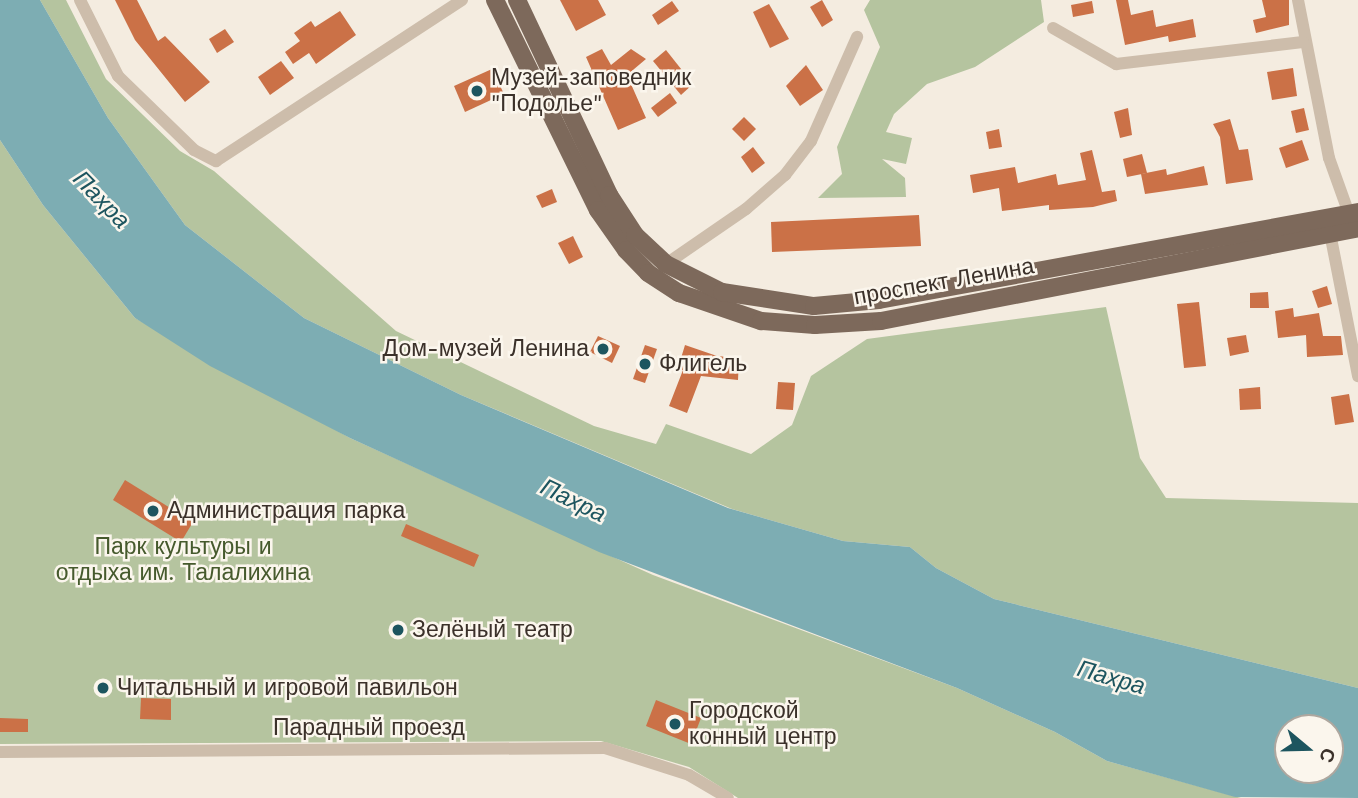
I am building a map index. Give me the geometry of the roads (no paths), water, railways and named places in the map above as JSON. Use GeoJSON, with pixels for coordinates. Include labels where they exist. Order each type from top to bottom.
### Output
{"type":"FeatureCollection","features":[{"type":"Feature","properties":{"kind":"main road","name":"проспект Ленина"},"geometry":{"type":"LineString","coordinates":[[495,0],[598,210],[626,250],[648,273],[679,293],[724,311],[761,321],[815,325],[881,321],[1330,233],[1355,218]]}},
{"type":"Feature","properties":{"kind":"main road","name":"проспект Ленина"},"geometry":{"type":"LineString","coordinates":[[517,0],[609,195],[635,235],[666,264],[722,292],[814,306],[879,300],[1355,218]]}},
{"type":"Feature","properties":{"kind":"street"},"geometry":{"type":"LineString","coordinates":[[80,0],[118,76],[194,150],[216,161],[461,0]]}},
{"type":"Feature","properties":{"kind":"street"},"geometry":{"type":"LineString","coordinates":[[1298,0],[1303,43],[1329,158],[1355,218]]}},
{"type":"Feature","properties":{"kind":"street"},"geometry":{"type":"LineString","coordinates":[[1053,29],[1116,64],[1303,43]]}},
{"type":"Feature","properties":{"kind":"street"},"geometry":{"type":"LineString","coordinates":[[666,264],[746,209],[785,175],[811,141],[857,37]]}},
{"type":"Feature","properties":{"kind":"street"},"geometry":{"type":"LineString","coordinates":[[1330,233],[1358,376]]}},
{"type":"Feature","properties":{"kind":"street","name":"Парадный проезд"},"geometry":{"type":"LineString","coordinates":[[0,752],[606,748],[689,775],[728,798]]}},
{"type":"Feature","properties":{"kind":"water","name":"Пахра"},"geometry":{"type":"Polygon","coordinates":[[[0,0],[40,0],[108,118],[185,225],[304,318],[461,395],[728,508],[843,541],[910,547],[936,568],[994,599],[1358,688],[1358,798],[1235,797],[1107,761],[1055,732],[957,688],[599,552],[350,438],[210,366],[135,318],[43,205],[0,140],[0,0]]]}},
{"type":"Feature","properties":{"kind":"place","name":"Музей-заповедник \"Подолье\""},"geometry":{"type":"Point","coordinates":[477,91]}},
{"type":"Feature","properties":{"kind":"place","name":"Дом-музей Ленина"},"geometry":{"type":"Point","coordinates":[603,349]}},
{"type":"Feature","properties":{"kind":"place","name":"Флигель"},"geometry":{"type":"Point","coordinates":[645,364]}},
{"type":"Feature","properties":{"kind":"place","name":"Администрация парка"},"geometry":{"type":"Point","coordinates":[153,511]}},
{"type":"Feature","properties":{"kind":"place","name":"Зелёный театр"},"geometry":{"type":"Point","coordinates":[398,630]}},
{"type":"Feature","properties":{"kind":"place","name":"Читальный и игровой павильон"},"geometry":{"type":"Point","coordinates":[103,688]}},
{"type":"Feature","properties":{"kind":"place","name":"Городской конный центр"},"geometry":{"type":"Point","coordinates":[675,724]}},
{"type":"Feature","properties":{"kind":"park label","name":"Парк культуры и отдыха им. Талалихина"},"geometry":{"type":"Point","coordinates":[183,560]}}]}
